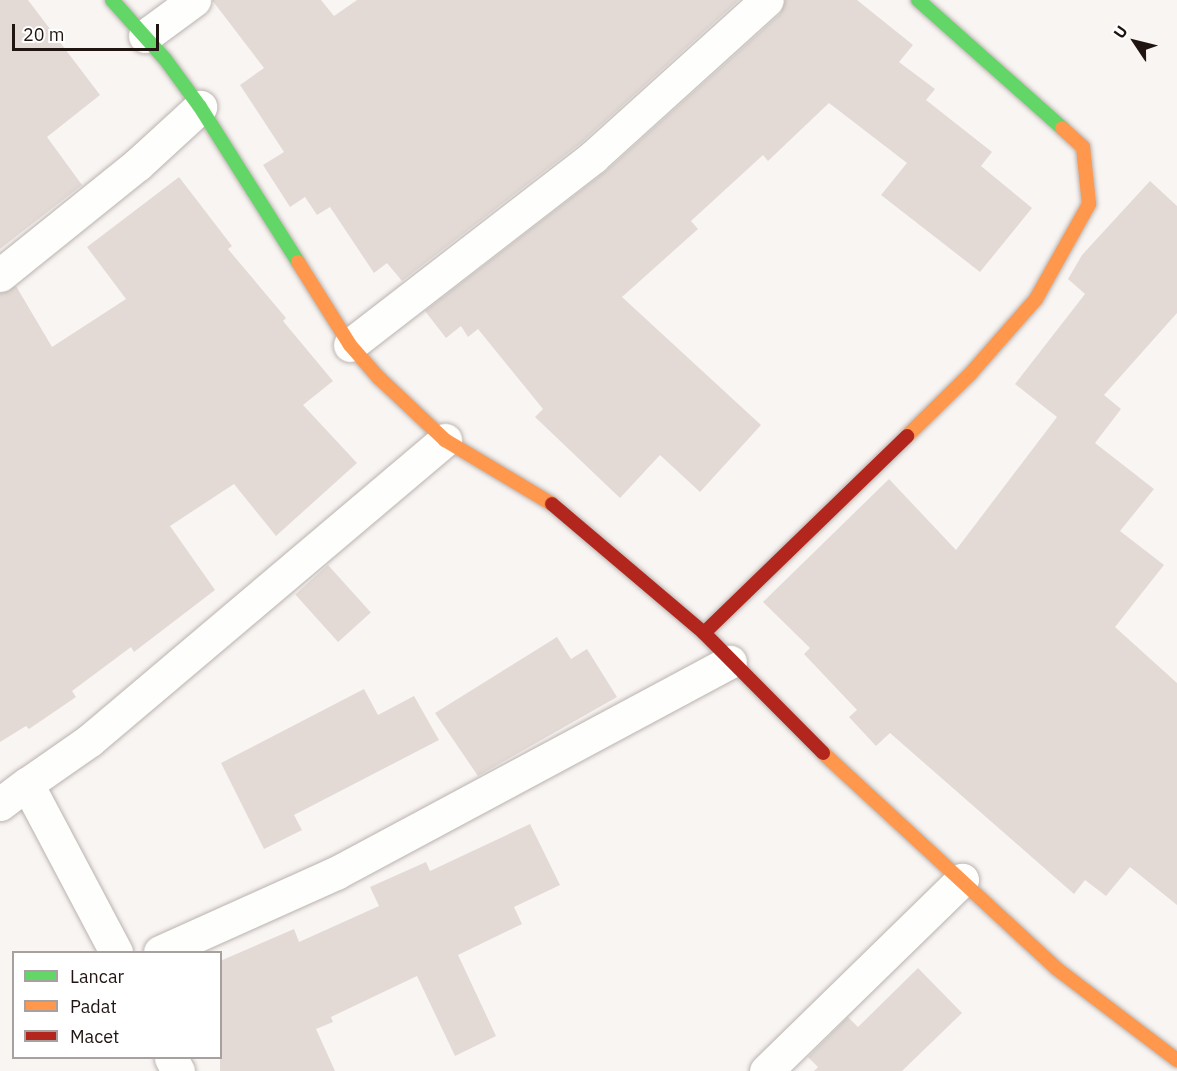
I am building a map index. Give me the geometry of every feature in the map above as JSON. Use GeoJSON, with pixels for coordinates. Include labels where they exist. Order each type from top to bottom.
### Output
{"type":"FeatureCollection","features":[{"type":"Feature","properties":{"kind":"main road"},"geometry":{"type":"LineString","coordinates":[[112,0],[145,36],[200,107],[350,345],[378,378],[445,440],[550,503],[704,633],[814,746],[1057,969],[1177,1060]]}},
{"type":"Feature","properties":{"kind":"main road"},"geometry":{"type":"LineString","coordinates":[[704,633],[971,373],[1035,299],[1089,204],[1083,147],[936,12],[918,0]]}},
{"type":"Feature","properties":{"kind":"street"},"geometry":{"type":"LineString","coordinates":[[145,36],[194,0]]}},
{"type":"Feature","properties":{"kind":"street"},"geometry":{"type":"LineString","coordinates":[[350,345],[593,157],[766,0]]}},
{"type":"Feature","properties":{"kind":"street"},"geometry":{"type":"LineString","coordinates":[[0,275],[137,165],[200,107]]}},
{"type":"Feature","properties":{"kind":"street"},"geometry":{"type":"LineString","coordinates":[[0,804],[90,740],[445,440]]}},
{"type":"Feature","properties":{"kind":"street"},"geometry":{"type":"LineString","coordinates":[[162,951],[336,873],[730,662]]}},
{"type":"Feature","properties":{"kind":"street"},"geometry":{"type":"LineString","coordinates":[[27,784],[115,951]]}},
{"type":"Feature","properties":{"kind":"street"},"geometry":{"type":"LineString","coordinates":[[766,1071],[962,880]]}},
{"type":"Feature","properties":{"kind":"building"},"geometry":{"type":"Polygon","coordinates":[[[0,0],[28,0],[100,95],[47,137],[82,185],[0,249],[0,0]]]}},
{"type":"Feature","properties":{"kind":"building"},"geometry":{"type":"Polygon","coordinates":[[[212,0],[321,0],[334,16],[357,0],[739,0],[581,143],[402,281],[387,263],[374,273],[330,207],[317,215],[305,197],[290,207],[263,165],[284,152],[240,85],[264,68],[212,0]]]}},
{"type":"Feature","properties":{"kind":"building"},"geometry":{"type":"Polygon","coordinates":[[[785,0],[857,0],[913,45],[899,62],[935,89],[926,100],[992,152],[981,166],[1032,208],[980,272],[881,195],[907,163],[829,103],[768,161],[763,155],[691,221],[698,229],[622,297],[761,425],[700,492],[660,455],[620,498],[535,417],[543,409],[478,329],[468,337],[461,326],[446,338],[425,311],[606,171],[780,14],[785,0]]]}},
{"type":"Feature","properties":{"kind":"building"},"geometry":{"type":"Polygon","coordinates":[[[179,177],[232,246],[228,249],[286,318],[283,321],[333,381],[303,405],[357,463],[276,536],[234,484],[170,526],[215,590],[134,652],[131,647],[72,691],[76,697],[29,729],[26,726],[0,742],[0,293],[16,286],[52,347],[126,299],[87,247],[179,177]]]}},
{"type":"Feature","properties":{"kind":"building"},"geometry":{"type":"Polygon","coordinates":[[[1150,181],[1177,206],[1177,313],[1104,395],[1121,409],[1095,443],[1154,489],[1120,531],[1164,565],[1115,627],[1177,683],[1177,905],[1130,867],[1106,896],[1085,880],[1074,894],[890,733],[876,746],[849,717],[857,710],[804,654],[810,648],[763,602],[889,479],[956,550],[1057,417],[1015,384],[1085,294],[1068,279],[1082,255],[1150,181]]]}},
{"type":"Feature","properties":{"kind":"building"},"geometry":{"type":"Polygon","coordinates":[[[328,565],[371,613],[338,642],[295,594],[328,565]]]}},
{"type":"Feature","properties":{"kind":"building"},"geometry":{"type":"Polygon","coordinates":[[[557,637],[571,659],[587,649],[617,697],[478,776],[435,713],[557,637]]]}},
{"type":"Feature","properties":{"kind":"building"},"geometry":{"type":"Polygon","coordinates":[[[364,689],[378,715],[414,696],[439,740],[294,815],[302,830],[264,849],[221,763],[364,689]]]}},
{"type":"Feature","properties":{"kind":"building"},"geometry":{"type":"Polygon","coordinates":[[[530,824],[560,885],[514,907],[522,924],[458,955],[496,1036],[455,1056],[417,976],[331,1017],[333,1022],[316,1029],[335,1071],[220,1071],[222,960],[294,929],[299,942],[379,906],[370,887],[426,862],[430,871],[530,824]]]}},
{"type":"Feature","properties":{"kind":"building"},"geometry":{"type":"Polygon","coordinates":[[[918,968],[962,1013],[902,1071],[814,1071],[818,1067],[808,1057],[848,1017],[858,1027],[918,968]]]}},
{"type":"Feature","properties":{"kind":"traffic: fast"},"geometry":{"type":"LineString","coordinates":[[112,0],[165,59],[200,107],[298,262]]}},
{"type":"Feature","properties":{"kind":"traffic: fast"},"geometry":{"type":"LineString","coordinates":[[918,0],[1062,128]]}},
{"type":"Feature","properties":{"kind":"traffic: slow"},"geometry":{"type":"LineString","coordinates":[[907,436],[971,373],[1036,299],[1089,204],[1083,147],[1062,128]]}},
{"type":"Feature","properties":{"kind":"traffic: slow"},"geometry":{"type":"LineString","coordinates":[[298,262],[350,345],[379,378],[445,440],[552,504]]}},
{"type":"Feature","properties":{"kind":"traffic: slow"},"geometry":{"type":"LineString","coordinates":[[823,753],[1057,969],[1177,1060]]}},
{"type":"Feature","properties":{"kind":"traffic: jam"},"geometry":{"type":"LineString","coordinates":[[704,633],[907,436]]}},
{"type":"Feature","properties":{"kind":"traffic: jam"},"geometry":{"type":"LineString","coordinates":[[552,504],[704,633],[823,753]]}}]}
